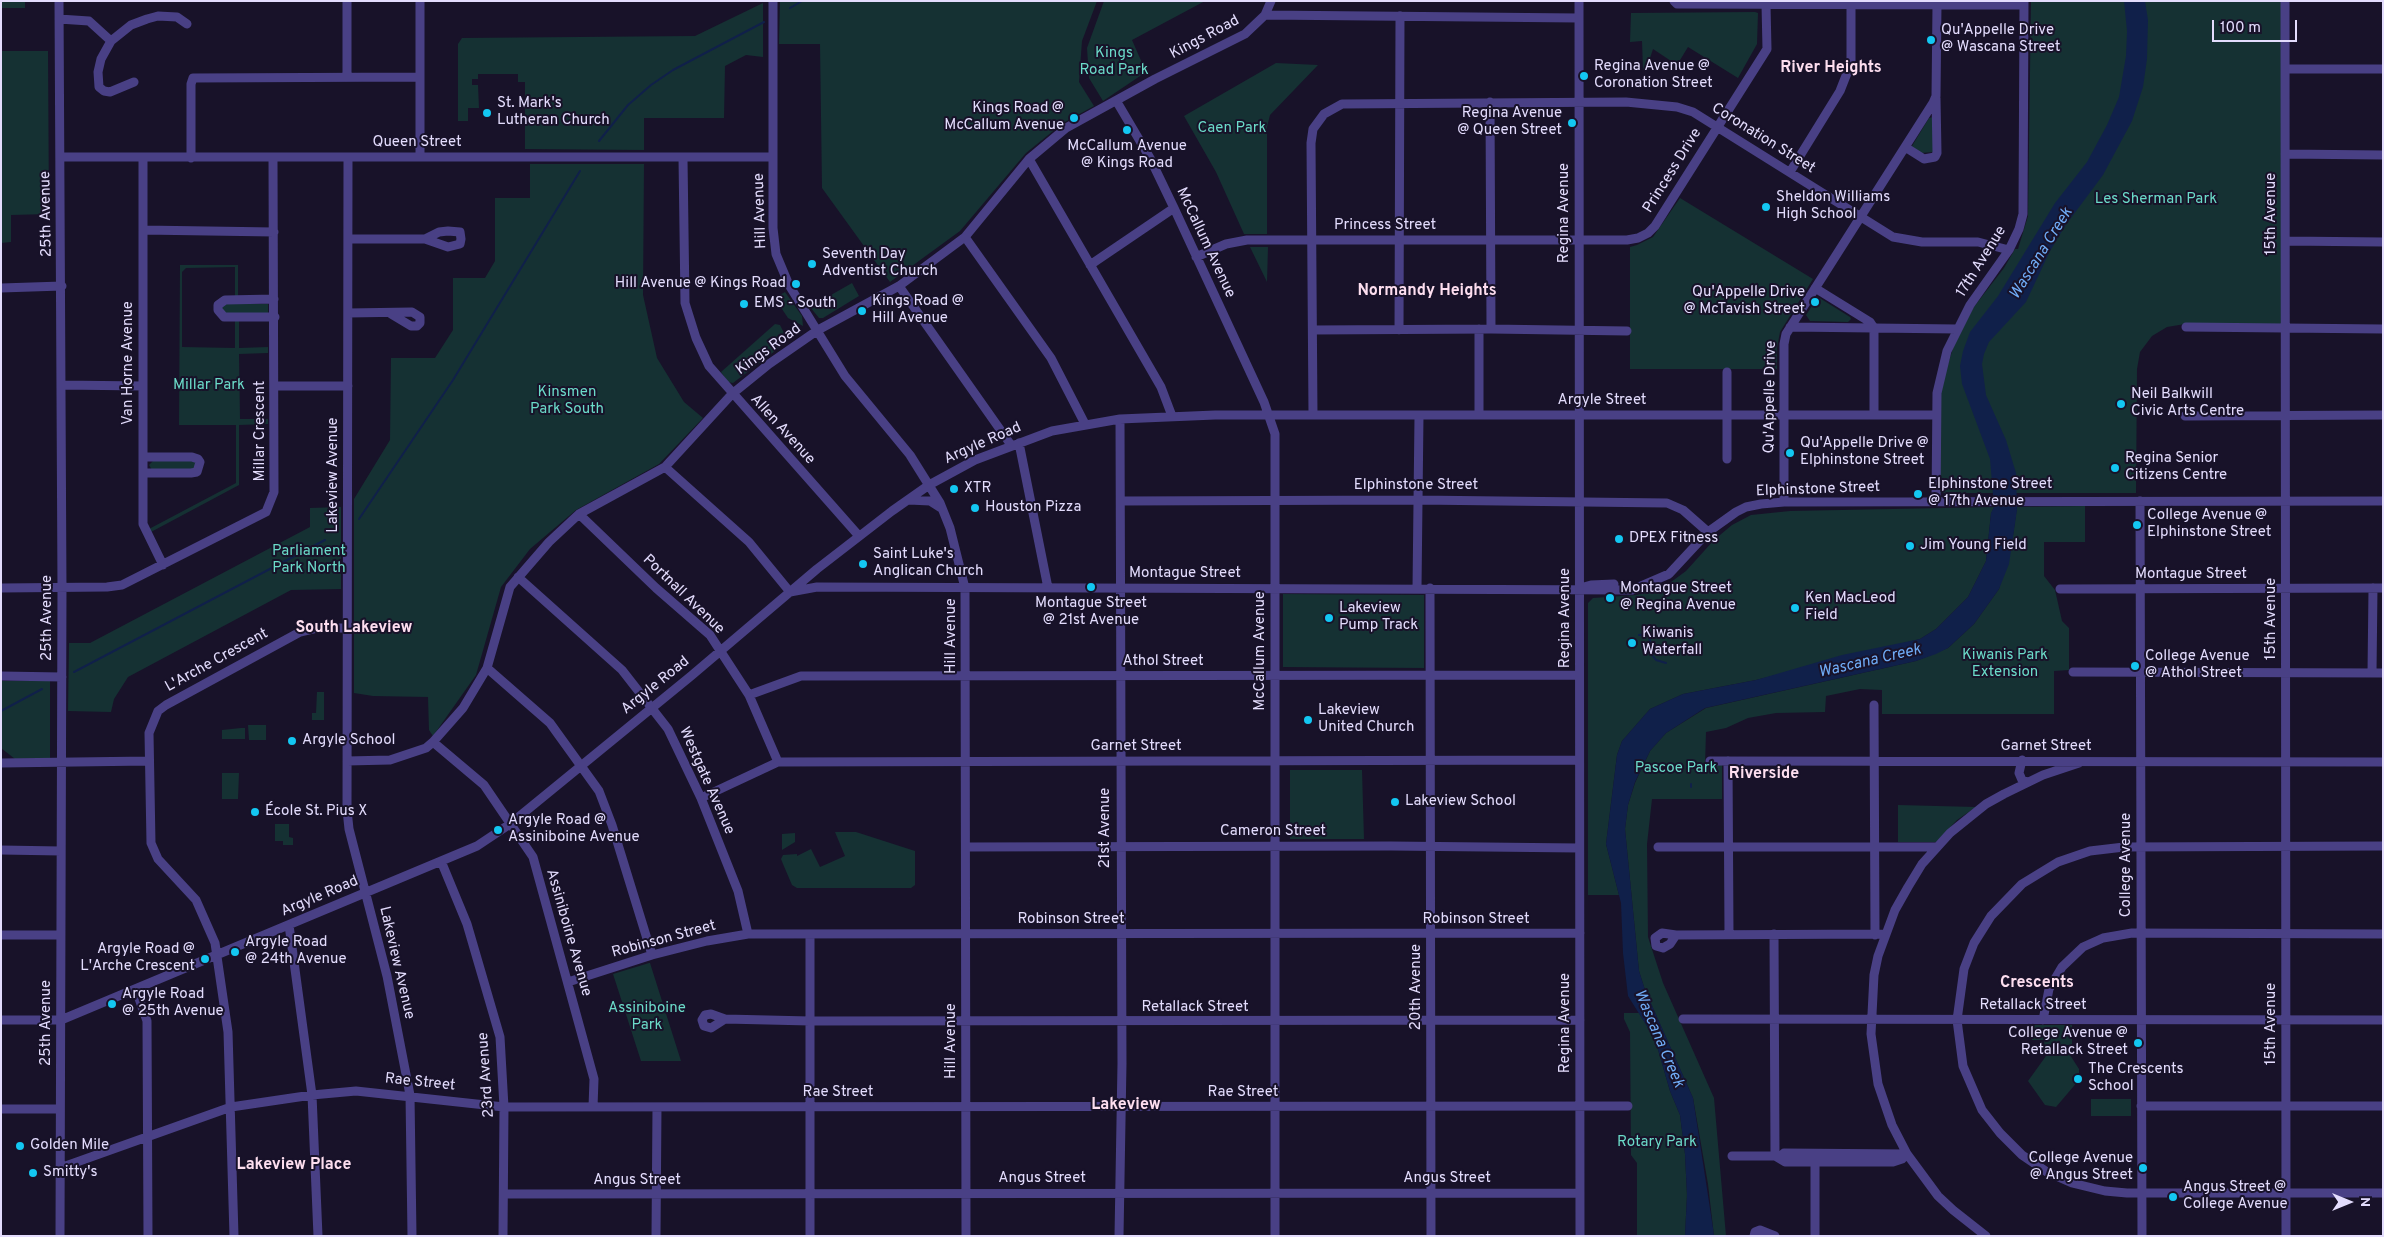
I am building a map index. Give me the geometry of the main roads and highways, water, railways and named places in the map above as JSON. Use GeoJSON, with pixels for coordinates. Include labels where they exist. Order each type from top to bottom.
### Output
{"type":"FeatureCollection","features":[{"type":"Feature","properties":{"kind":"water","name":"Wascana Creek"},"geometry":{"type":"Polygon","coordinates":[[[2124,1],[2145,1],[2148,20],[2147,59],[2143,87],[2132,121],[2103,175],[2065,226],[2050,251],[2026,302],[1989,342],[1984,354],[1982,364],[1986,395],[2006,440],[2016,473],[2017,510],[2009,564],[1999,589],[1974,624],[1948,648],[1936,654],[1916,661],[1705,708],[1666,733],[1650,751],[1635,782],[1628,805],[1625,829],[1639,971],[1645,990],[1693,1098],[1714,1236],[1685,1236],[1687,1195],[1685,1154],[1680,1115],[1670,1091],[1655,1039],[1628,996],[1623,953],[1621,903],[1606,844],[1617,755],[1622,741],[1650,709],[1683,694],[1756,680],[1842,655],[1920,639],[1936,629],[1968,597],[1986,561],[1991,513],[1994,507],[1990,459],[1962,384],[1960,366],[1963,351],[1970,332],[1998,296],[2055,203],[2087,162],[2107,125],[2119,97],[2126,56],[2127,31],[2124,1]]]}},
{"type":"Feature","properties":{"kind":"waterway"},"geometry":{"type":"LineString","coordinates":[[790,8],[802,1]]}},
{"type":"Feature","properties":{"kind":"waterway"},"geometry":{"type":"LineString","coordinates":[[599,141],[628,105],[651,85],[673,70],[764,22]]}},
{"type":"Feature","properties":{"kind":"waterway"},"geometry":{"type":"LineString","coordinates":[[359,519],[453,380],[580,171]]}},
{"type":"Feature","properties":{"kind":"waterway"},"geometry":{"type":"LineString","coordinates":[[74,672],[325,540]]}},
{"type":"Feature","properties":{"kind":"waterway"},"geometry":{"type":"LineString","coordinates":[[1639,635],[1649,634],[1652,655],[1656,660],[1666,663]]}},
{"type":"Feature","properties":{"kind":"waterway"},"geometry":{"type":"LineString","coordinates":[[1,711],[42,689]]}},
{"type":"Feature","properties":{"kind":"place","name":"Qu'Appelle Drive @ Wascana Street"},"geometry":{"type":"Point","coordinates":[1931,40]}},
{"type":"Feature","properties":{"kind":"place","name":"Regina Avenue @ Coronation Street"},"geometry":{"type":"Point","coordinates":[1584,76]}},
{"type":"Feature","properties":{"kind":"place","name":"St. Mark's Lutheran Church"},"geometry":{"type":"Point","coordinates":[487,113]}},
{"type":"Feature","properties":{"kind":"place","name":"Kings Road @ McCallum Avenue"},"geometry":{"type":"Point","coordinates":[1074,118]}},
{"type":"Feature","properties":{"kind":"place","name":"Regina Avenue @ Queen Street"},"geometry":{"type":"Point","coordinates":[1572,123]}},
{"type":"Feature","properties":{"kind":"place","name":"McCallum Avenue @ Kings Road"},"geometry":{"type":"Point","coordinates":[1127,130]}},
{"type":"Feature","properties":{"kind":"place","name":"Sheldon Williams High School"},"geometry":{"type":"Point","coordinates":[1766,207]}},
{"type":"Feature","properties":{"kind":"place","name":"Seventh Day Adventist Church"},"geometry":{"type":"Point","coordinates":[812,264]}},
{"type":"Feature","properties":{"kind":"place","name":"Hill Avenue @ Kings Road"},"geometry":{"type":"Point","coordinates":[796,284]}},
{"type":"Feature","properties":{"kind":"place","name":"Qu'Appelle Drive @ McTavish Street"},"geometry":{"type":"Point","coordinates":[1815,302]}},
{"type":"Feature","properties":{"kind":"place","name":"EMS - South"},"geometry":{"type":"Point","coordinates":[744,304]}},
{"type":"Feature","properties":{"kind":"place","name":"Kings Road @ Hill Avenue"},"geometry":{"type":"Point","coordinates":[862,311]}},
{"type":"Feature","properties":{"kind":"place","name":"Neil Balkwill Civic Arts Centre"},"geometry":{"type":"Point","coordinates":[2121,404]}},
{"type":"Feature","properties":{"kind":"place","name":"Qu'Appelle Drive @ Elphinstone Street"},"geometry":{"type":"Point","coordinates":[1790,453]}},
{"type":"Feature","properties":{"kind":"place","name":"Regina Senior Citizens Centre"},"geometry":{"type":"Point","coordinates":[2115,468]}},
{"type":"Feature","properties":{"kind":"place","name":"XTR"},"geometry":{"type":"Point","coordinates":[954,489]}},
{"type":"Feature","properties":{"kind":"place","name":"Elphinstone Street @ 17th Avenue"},"geometry":{"type":"Point","coordinates":[1918,494]}},
{"type":"Feature","properties":{"kind":"place","name":"Houston Pizza"},"geometry":{"type":"Point","coordinates":[975,508]}},
{"type":"Feature","properties":{"kind":"place","name":"College Avenue @ Elphinstone Street"},"geometry":{"type":"Point","coordinates":[2137,525]}},
{"type":"Feature","properties":{"kind":"place","name":"DPEX Fitness"},"geometry":{"type":"Point","coordinates":[1619,539]}},
{"type":"Feature","properties":{"kind":"place","name":"Jim Young Field"},"geometry":{"type":"Point","coordinates":[1910,546]}},
{"type":"Feature","properties":{"kind":"place","name":"Saint Luke's Anglican Church"},"geometry":{"type":"Point","coordinates":[863,564]}},
{"type":"Feature","properties":{"kind":"place","name":"Montague Street @ 21st Avenue"},"geometry":{"type":"Point","coordinates":[1091,587]}},
{"type":"Feature","properties":{"kind":"place","name":"Montague Street @ Regina Avenue"},"geometry":{"type":"Point","coordinates":[1610,598]}},
{"type":"Feature","properties":{"kind":"place","name":"Ken MacLeod Field"},"geometry":{"type":"Point","coordinates":[1795,608]}},
{"type":"Feature","properties":{"kind":"place","name":"Lakeview Pump Track"},"geometry":{"type":"Point","coordinates":[1329,618]}},
{"type":"Feature","properties":{"kind":"place","name":"Kiwanis Waterfall"},"geometry":{"type":"Point","coordinates":[1632,643]}},
{"type":"Feature","properties":{"kind":"place","name":"College Avenue @ Athol Street"},"geometry":{"type":"Point","coordinates":[2135,666]}},
{"type":"Feature","properties":{"kind":"place","name":"Lakeview United Church"},"geometry":{"type":"Point","coordinates":[1308,720]}},
{"type":"Feature","properties":{"kind":"place","name":"Argyle School"},"geometry":{"type":"Point","coordinates":[292,741]}},
{"type":"Feature","properties":{"kind":"place","name":"Lakeview School"},"geometry":{"type":"Point","coordinates":[1395,802]}},
{"type":"Feature","properties":{"kind":"place","name":"École St. Pius X"},"geometry":{"type":"Point","coordinates":[255,812]}},
{"type":"Feature","properties":{"kind":"place","name":"Argyle Road @ Assiniboine Avenue"},"geometry":{"type":"Point","coordinates":[498,830]}},
{"type":"Feature","properties":{"kind":"place","name":"Argyle Road @ 24th Avenue"},"geometry":{"type":"Point","coordinates":[235,952]}},
{"type":"Feature","properties":{"kind":"place","name":"Argyle Road @ L'Arche Crescent"},"geometry":{"type":"Point","coordinates":[205,959]}},
{"type":"Feature","properties":{"kind":"place","name":"Argyle Road @ 25th Avenue"},"geometry":{"type":"Point","coordinates":[112,1004]}},
{"type":"Feature","properties":{"kind":"place","name":"College Avenue @ Retallack Street"},"geometry":{"type":"Point","coordinates":[2138,1043]}},
{"type":"Feature","properties":{"kind":"place","name":"The Crescents School"},"geometry":{"type":"Point","coordinates":[2078,1079]}},
{"type":"Feature","properties":{"kind":"place","name":"Golden Mile"},"geometry":{"type":"Point","coordinates":[20,1146]}},
{"type":"Feature","properties":{"kind":"place","name":"College Avenue @ Angus Street"},"geometry":{"type":"Point","coordinates":[2143,1168]}},
{"type":"Feature","properties":{"kind":"place","name":"Smitty's"},"geometry":{"type":"Point","coordinates":[33,1173]}},
{"type":"Feature","properties":{"kind":"place","name":"Angus Street @ College Avenue"},"geometry":{"type":"Point","coordinates":[2173,1197]}},
{"type":"Feature","properties":{"kind":"district","name":"River Heights"},"geometry":{"type":"Point","coordinates":[1831,69]}},
{"type":"Feature","properties":{"kind":"district","name":"Normandy Heights"},"geometry":{"type":"Point","coordinates":[1427,292]}},
{"type":"Feature","properties":{"kind":"district","name":"South Lakeview"},"geometry":{"type":"Point","coordinates":[354,629]}},
{"type":"Feature","properties":{"kind":"district","name":"Riverside"},"geometry":{"type":"Point","coordinates":[1764,775]}},
{"type":"Feature","properties":{"kind":"district","name":"Crescents"},"geometry":{"type":"Point","coordinates":[2037,984]}},
{"type":"Feature","properties":{"kind":"district","name":"Lakeview"},"geometry":{"type":"Point","coordinates":[1126,1106]}},
{"type":"Feature","properties":{"kind":"district","name":"Lakeview Place"},"geometry":{"type":"Point","coordinates":[294,1166]}},
{"type":"Feature","properties":{"kind":"park label","name":"Kings Road Park"},"geometry":{"type":"Point","coordinates":[1114,62]}},
{"type":"Feature","properties":{"kind":"park label","name":"Caen Park"},"geometry":{"type":"Point","coordinates":[1232,129]}},
{"type":"Feature","properties":{"kind":"park label","name":"Les Sherman Park"},"geometry":{"type":"Point","coordinates":[2156,200]}},
{"type":"Feature","properties":{"kind":"park label","name":"Millar Park"},"geometry":{"type":"Point","coordinates":[209,386]}},
{"type":"Feature","properties":{"kind":"park label","name":"Kinsmen Park South"},"geometry":{"type":"Point","coordinates":[567,402]}},
{"type":"Feature","properties":{"kind":"park label","name":"Parliament Park North"},"geometry":{"type":"Point","coordinates":[309,560]}},
{"type":"Feature","properties":{"kind":"park label","name":"Kiwanis Park Extension"},"geometry":{"type":"Point","coordinates":[2005,664]}},
{"type":"Feature","properties":{"kind":"park label","name":"Pascoe Park"},"geometry":{"type":"Point","coordinates":[1676,769]}},
{"type":"Feature","properties":{"kind":"park label","name":"Assiniboine Park"},"geometry":{"type":"Point","coordinates":[647,1018]}},
{"type":"Feature","properties":{"kind":"park label","name":"Rotary Park"},"geometry":{"type":"Point","coordinates":[1657,1143]}}]}
